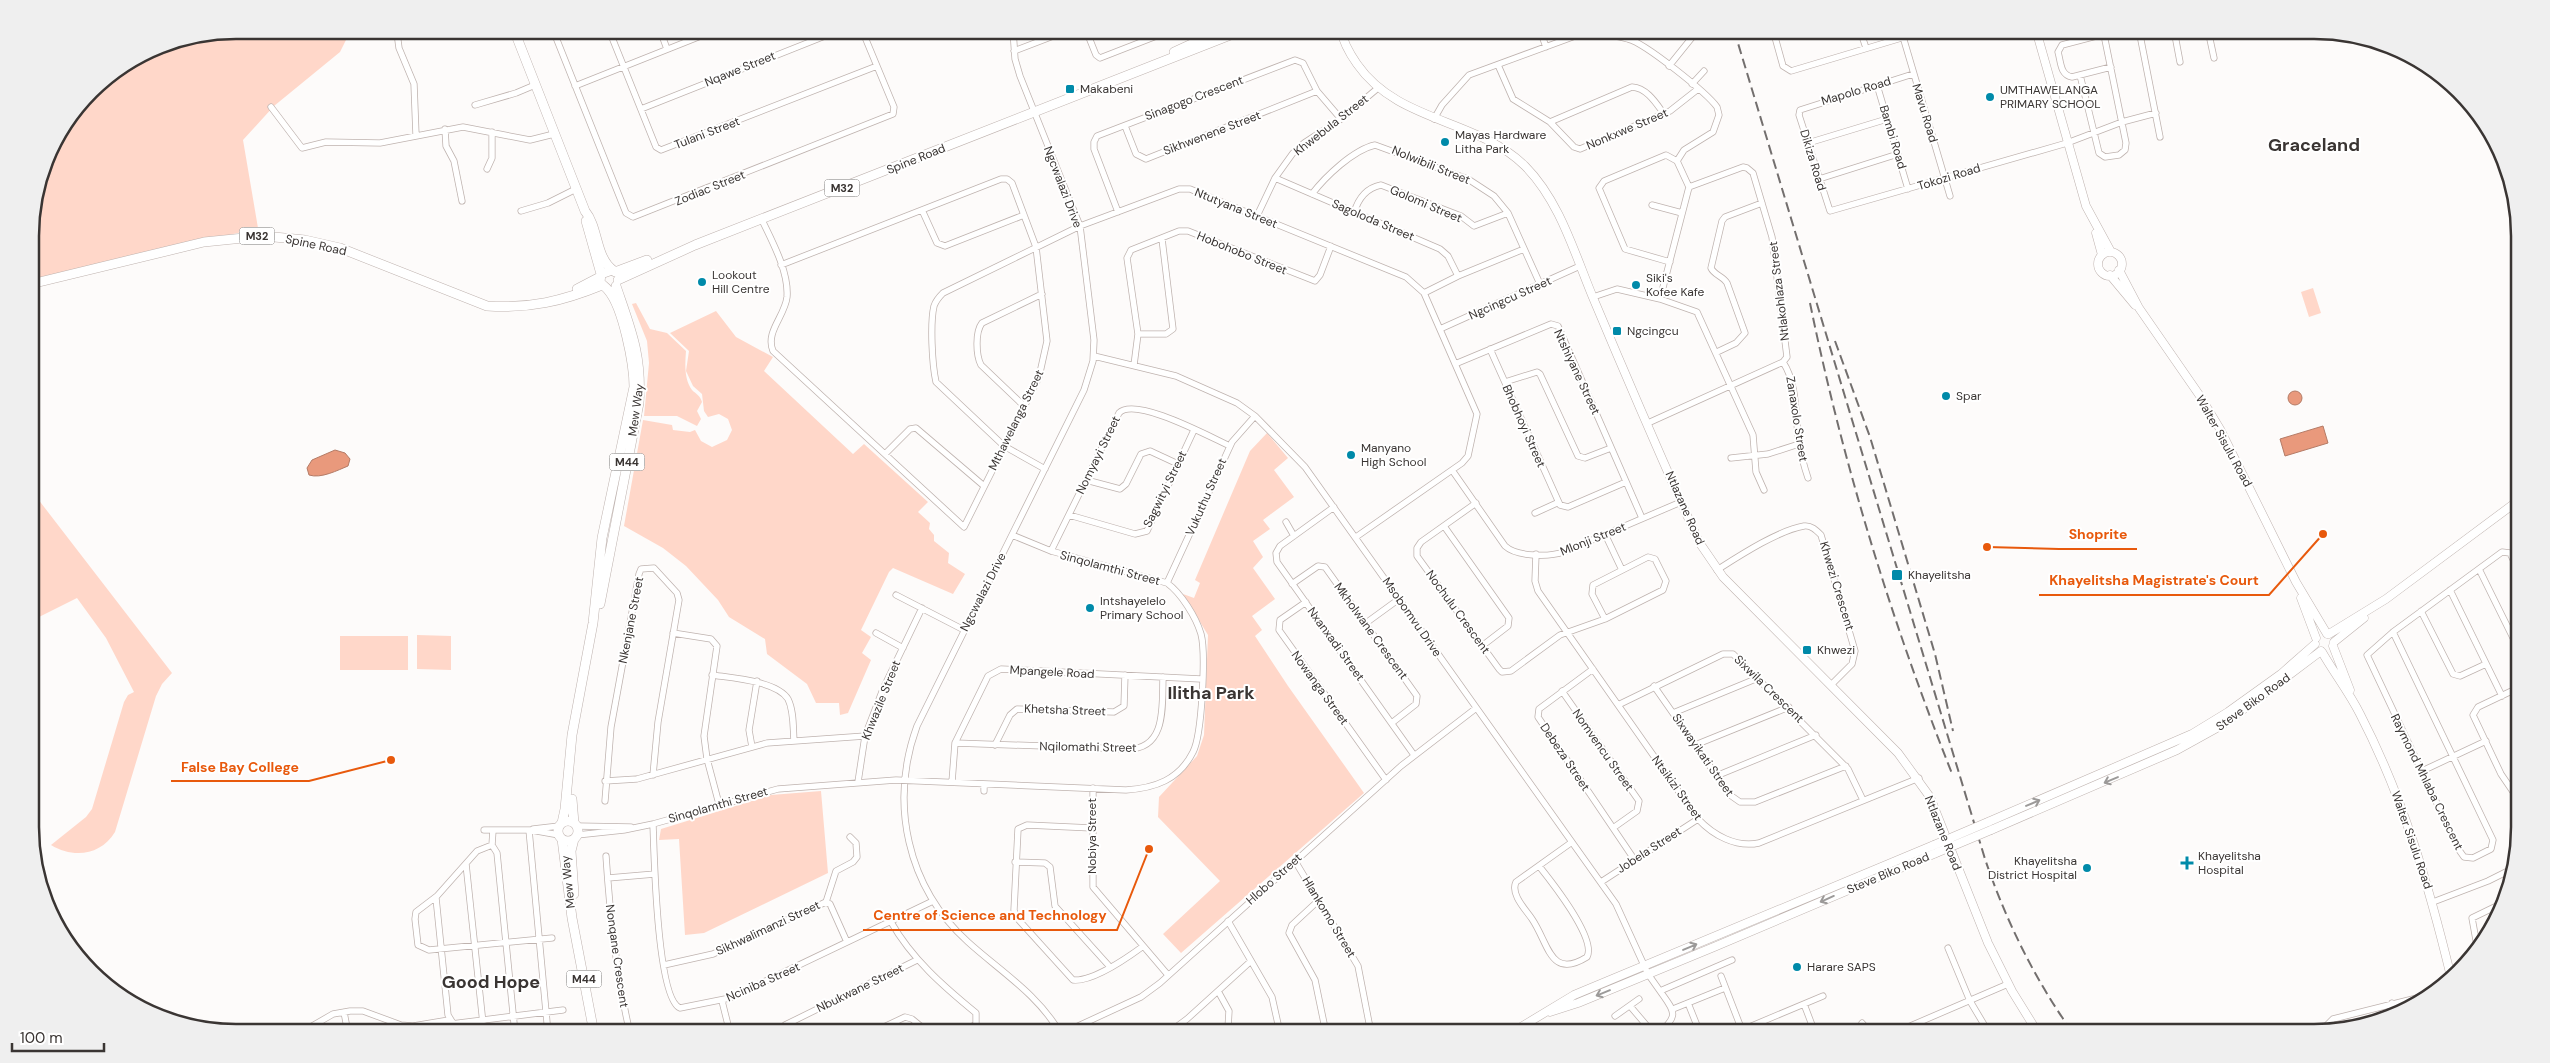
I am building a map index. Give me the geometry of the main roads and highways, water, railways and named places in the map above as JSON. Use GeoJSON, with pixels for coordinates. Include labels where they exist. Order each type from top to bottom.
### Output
{"type":"FeatureCollection","features":[{"type":"Feature","properties":{"kind":"main road","name":"Mew Way"},"geometry":{"type":"LineString","coordinates":[[518,39],[585,211],[592,243],[631,328],[639,361],[638,403],[610,555],[599,607],[593,623]]}},
{"type":"Feature","properties":{"kind":"main road","name":"Spine Road"},"geometry":{"type":"LineString","coordinates":[[1136,72],[1204,39]]}},
{"type":"Feature","properties":{"kind":"main road","name":"Spine Road"},"geometry":{"type":"LineString","coordinates":[[39,282],[204,242],[264,236],[305,240],[340,248],[487,306],[512,308],[538,305],[563,299],[609,279],[1220,39]]}},
{"type":"Feature","properties":{"kind":"main road","name":"Mew Way"},"geometry":{"type":"LineString","coordinates":[[592,1024],[560,831],[565,809],[572,735],[576,722],[593,623],[599,558],[610,494],[631,408],[634,373],[631,349],[609,279]]}},
{"type":"Feature","properties":{"kind":"main road"},"geometry":{"type":"LineString","coordinates":[[610,555],[608,542],[613,507],[610,494],[617,490],[623,460],[632,437]]}},
{"type":"Feature","properties":{"kind":"main road","name":"Mew Way"},"geometry":{"type":"LineString","coordinates":[[575,924],[571,850],[576,831],[571,803],[578,737],[576,722]]}},
{"type":"Feature","properties":{"kind":"main road"},"geometry":{"type":"LineString","coordinates":[[560,831],[568,820],[576,831]]}},
{"type":"Feature","properties":{"kind":"main road","name":"Mew Way"},"geometry":{"type":"LineString","coordinates":[[560,831],[568,841],[576,831]]}},
{"type":"Feature","properties":{"kind":"railway"},"geometry":{"type":"LineString","coordinates":[[1737,39],[1985,859],[2012,927],[2034,971],[2067,1024]]}},
{"type":"Feature","properties":{"kind":"railway"},"geometry":{"type":"LineString","coordinates":[[1810,303],[1838,423],[1871,542],[1910,660],[1953,776]]}},
{"type":"Feature","properties":{"kind":"railway"},"geometry":{"type":"LineString","coordinates":[[1835,341],[1870,437],[1935,654],[1953,731]]}},
{"type":"Feature","properties":{"kind":"place","name":"Makabeni"},"geometry":{"type":"Point","coordinates":[1070,89]}},
{"type":"Feature","properties":{"kind":"place","name":"UMTHAWELANGA PRIMARY SCHOOL"},"geometry":{"type":"Point","coordinates":[1990,97]}},
{"type":"Feature","properties":{"kind":"place","name":"Mayas Hardware Litha Park"},"geometry":{"type":"Point","coordinates":[1445,142]}},
{"type":"Feature","properties":{"kind":"place","name":"Lookout Hill Centre"},"geometry":{"type":"Point","coordinates":[702,282]}},
{"type":"Feature","properties":{"kind":"place","name":"Siki's Kofee Kafe"},"geometry":{"type":"Point","coordinates":[1636,285]}},
{"type":"Feature","properties":{"kind":"place","name":"Ngcingcu"},"geometry":{"type":"Point","coordinates":[1617,331]}},
{"type":"Feature","properties":{"kind":"place","name":"Spar"},"geometry":{"type":"Point","coordinates":[1946,396]}},
{"type":"Feature","properties":{"kind":"place","name":"Manyano High School"},"geometry":{"type":"Point","coordinates":[1351,455]}},
{"type":"Feature","properties":{"kind":"place","name":"Khayelitsha Magistrate's Court"},"geometry":{"type":"Point","coordinates":[2323,534]}},
{"type":"Feature","properties":{"kind":"place","name":"Shoprite"},"geometry":{"type":"Point","coordinates":[1987,547]}},
{"type":"Feature","properties":{"kind":"place","name":"Khayelitsha"},"geometry":{"type":"Point","coordinates":[1897,575]}},
{"type":"Feature","properties":{"kind":"place","name":"Intshayelelo Primary School"},"geometry":{"type":"Point","coordinates":[1090,608]}},
{"type":"Feature","properties":{"kind":"place","name":"Khwezi"},"geometry":{"type":"Point","coordinates":[1807,650]}},
{"type":"Feature","properties":{"kind":"place","name":"False Bay College"},"geometry":{"type":"Point","coordinates":[391,760]}},
{"type":"Feature","properties":{"kind":"place","name":"Centre of Science and Technology"},"geometry":{"type":"Point","coordinates":[1149,849]}},
{"type":"Feature","properties":{"kind":"place","name":"Khayelitsha Hospital"},"geometry":{"type":"Point","coordinates":[2187,863]}},
{"type":"Feature","properties":{"kind":"place","name":"Khayelitsha District Hospital"},"geometry":{"type":"Point","coordinates":[2087,868]}},
{"type":"Feature","properties":{"kind":"place","name":"Harare SAPS"},"geometry":{"type":"Point","coordinates":[1797,967]}},
{"type":"Feature","properties":{"kind":"district","name":"Graceland"},"geometry":{"type":"Point","coordinates":[2314,145]}},
{"type":"Feature","properties":{"kind":"district","name":"Ilitha Park"},"geometry":{"type":"Point","coordinates":[1211,693]}},
{"type":"Feature","properties":{"kind":"district","name":"Good Hope"},"geometry":{"type":"Point","coordinates":[491,982]}}]}
